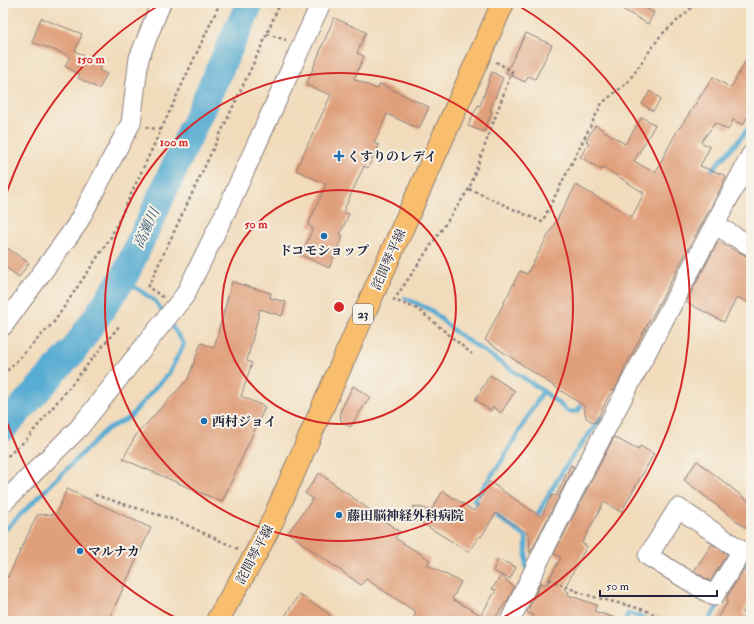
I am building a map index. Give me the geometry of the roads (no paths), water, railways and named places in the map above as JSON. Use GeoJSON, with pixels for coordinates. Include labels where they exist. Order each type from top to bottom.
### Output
{"type":"FeatureCollection","features":[{"type":"Feature","properties":{"kind":"main road","name":"詫間琴平線"},"geometry":{"type":"LineString","coordinates":[[217,621],[254,557],[273,520],[479,53],[503,3]]}},
{"type":"Feature","properties":{"kind":"street"},"geometry":{"type":"LineString","coordinates":[[3,503],[78,428],[185,295],[229,205],[321,3]]}},
{"type":"Feature","properties":{"kind":"street"},"geometry":{"type":"LineString","coordinates":[[3,326],[76,226],[131,123],[139,58],[154,5]]}},
{"type":"Feature","properties":{"kind":"street"},"geometry":{"type":"LineString","coordinates":[[510,621],[533,572],[617,407],[751,155]]}},
{"type":"Feature","properties":{"kind":"street"},"geometry":{"type":"LineString","coordinates":[[715,225],[751,246]]}},
{"type":"Feature","properties":{"kind":"street"},"geometry":{"type":"LineString","coordinates":[[678,508],[747,553],[714,596],[648,556],[678,508]]}},
{"type":"Feature","properties":{"kind":"waterway","name":"高瀬川"},"geometry":{"type":"LineString","coordinates":[[3,428],[74,350],[125,275],[250,3]]}},
{"type":"Feature","properties":{"kind":"waterway"},"geometry":{"type":"LineString","coordinates":[[708,174],[740,139],[751,123]]}},
{"type":"Feature","properties":{"kind":"waterway"},"geometry":{"type":"LineString","coordinates":[[122,278],[155,301],[164,314]]}},
{"type":"Feature","properties":{"kind":"waterway"},"geometry":{"type":"LineString","coordinates":[[405,298],[431,310],[454,331],[543,391],[501,462],[474,500],[482,506]]}},
{"type":"Feature","properties":{"kind":"waterway"},"geometry":{"type":"LineString","coordinates":[[3,532],[107,429],[129,418],[169,373],[184,344],[169,322]]}},
{"type":"Feature","properties":{"kind":"waterway"},"geometry":{"type":"LineString","coordinates":[[543,391],[569,412],[578,411],[585,399]]}},
{"type":"Feature","properties":{"kind":"waterway"},"geometry":{"type":"LineString","coordinates":[[535,520],[565,467],[602,418]]}},
{"type":"Feature","properties":{"kind":"waterway"},"geometry":{"type":"LineString","coordinates":[[490,512],[526,537],[526,568]]}},
{"type":"Feature","properties":{"kind":"waterway"},"geometry":{"type":"LineString","coordinates":[[740,567],[741,565],[751,564]]}},
{"type":"Feature","properties":{"kind":"waterway"},"geometry":{"type":"LineString","coordinates":[[709,621],[721,600]]}},
{"type":"Feature","properties":{"kind":"waterway"},"geometry":{"type":"LineString","coordinates":[[625,621],[628,613],[651,621]]}},
{"type":"Feature","properties":{"kind":"place","name":"くすりのレデイ"},"geometry":{"type":"Point","coordinates":[339,156]}},
{"type":"Feature","properties":{"kind":"place","name":"ドコモショップ"},"geometry":{"type":"Point","coordinates":[324,236]}},
{"type":"Feature","properties":{"kind":"place","name":"西村ジョイ"},"geometry":{"type":"Point","coordinates":[204,421]}},
{"type":"Feature","properties":{"kind":"place","name":"藤田脳神経外科病院"},"geometry":{"type":"Point","coordinates":[339,515]}},
{"type":"Feature","properties":{"kind":"place","name":"マルナカ"},"geometry":{"type":"Point","coordinates":[80,551]}}]}
